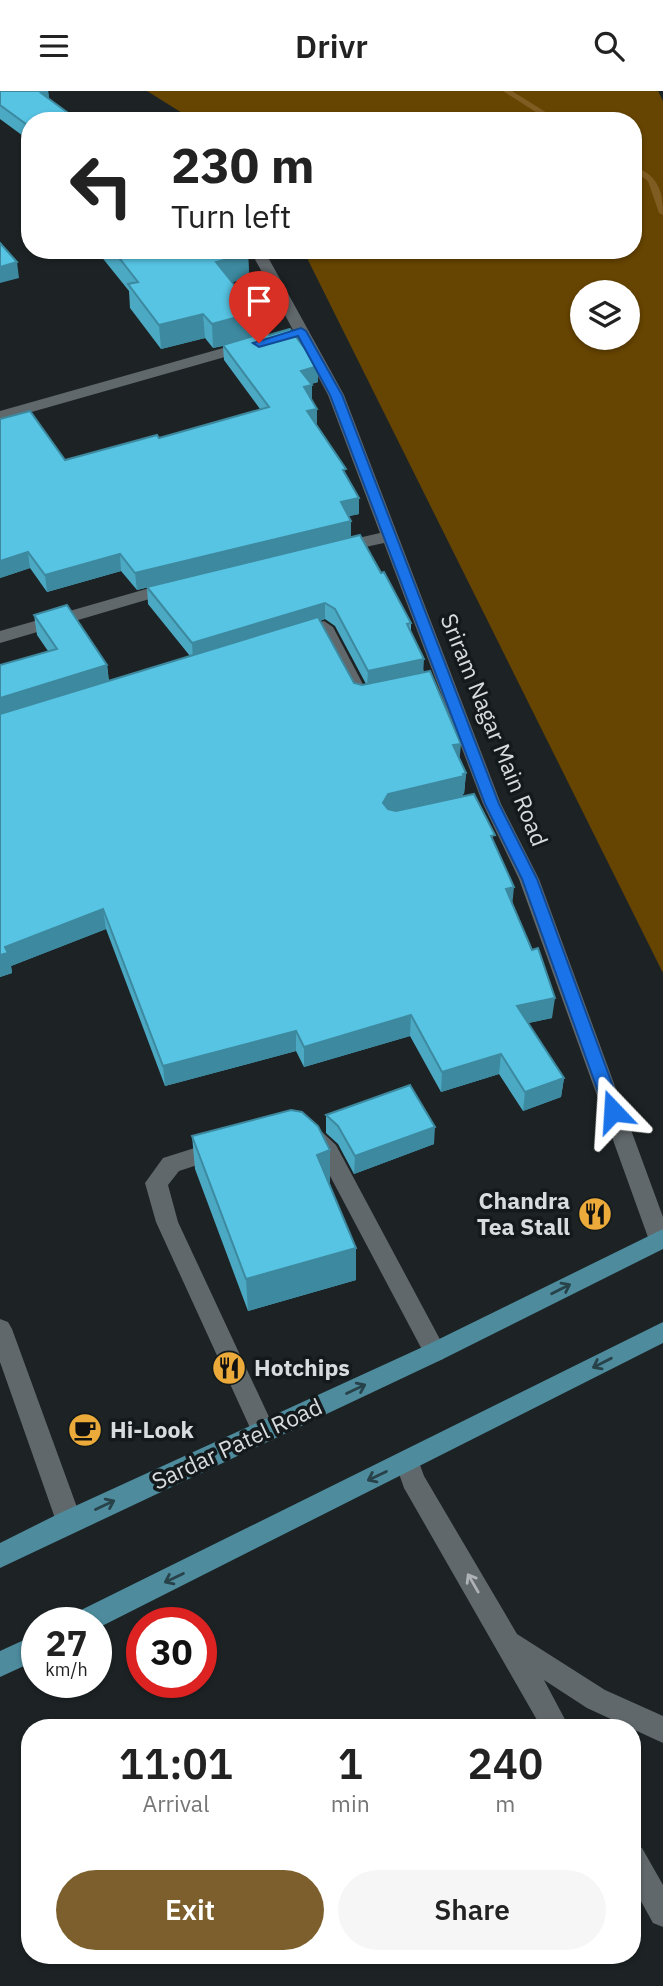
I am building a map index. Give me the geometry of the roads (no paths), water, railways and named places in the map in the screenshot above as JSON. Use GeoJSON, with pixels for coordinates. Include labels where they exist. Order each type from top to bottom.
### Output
{"type":"FeatureCollection","features":[{"type":"Feature","properties":{"kind":"main road","name":"Sardar Patel Road"},"geometry":{"type":"LineString","coordinates":[[0,1556],[69,1521],[435,1352],[662,1239]]}},
{"type":"Feature","properties":{"kind":"main road"},"geometry":{"type":"LineString","coordinates":[[112,1608],[663,1332]]}},
{"type":"Feature","properties":{"kind":"main road"},"geometry":{"type":"LineString","coordinates":[[0,1664],[21,1654]]}},
{"type":"Feature","properties":{"kind":"street","name":"Sriram Nagar Main Road"},"geometry":{"type":"LineString","coordinates":[[261,259],[295,333],[336,395],[492,804],[529,879],[662,1239]]}},
{"type":"Feature","properties":{"kind":"street"},"geometry":{"type":"LineString","coordinates":[[0,417],[265,341]]}},
{"type":"Feature","properties":{"kind":"street"},"geometry":{"type":"LineString","coordinates":[[320,552],[391,537]]}},
{"type":"Feature","properties":{"kind":"street"},"geometry":{"type":"LineString","coordinates":[[0,638],[103,605],[197,581]]}},
{"type":"Feature","properties":{"kind":"street"},"geometry":{"type":"LineString","coordinates":[[285,639],[324,627],[361,697],[385,692]]}},
{"type":"Feature","properties":{"kind":"street"},"geometry":{"type":"LineString","coordinates":[[422,684],[446,679]]}},
{"type":"Feature","properties":{"kind":"street"},"geometry":{"type":"LineString","coordinates":[[468,806],[492,804]]}},
{"type":"Feature","properties":{"kind":"street"},"geometry":{"type":"LineString","coordinates":[[286,1130],[310,1135],[328,1151],[435,1352]]}},
{"type":"Feature","properties":{"kind":"street"},"geometry":{"type":"LineString","coordinates":[[247,1141],[171,1164],[156,1183],[167,1222],[264,1432]]}},
{"type":"Feature","properties":{"kind":"street"},"geometry":{"type":"LineString","coordinates":[[0,1329],[69,1521]]}},
{"type":"Feature","properties":{"kind":"street"},"geometry":{"type":"LineString","coordinates":[[407,1462],[413,1480],[551,1719]]}},
{"type":"Feature","properties":{"kind":"street"},"geometry":{"type":"LineString","coordinates":[[507,1642],[596,1699],[639,1719]]}},
{"type":"Feature","properties":{"kind":"street"},"geometry":{"type":"LineString","coordinates":[[641,1720],[663,1730]]}},
{"type":"Feature","properties":{"kind":"street"},"geometry":{"type":"LineString","coordinates":[[641,1875],[663,1913]]}},
{"type":"Feature","properties":{"kind":"waterway"},"geometry":{"type":"LineString","coordinates":[[507,91],[541,112]]}},
{"type":"Feature","properties":{"kind":"waterway"},"geometry":{"type":"LineString","coordinates":[[642,173],[652,180],[663,213]]}},
{"type":"Feature","properties":{"kind":"place","name":"Chandra Tea Stall"},"geometry":{"type":"Point","coordinates":[595,1214]}},
{"type":"Feature","properties":{"kind":"place","name":"Hotchips"},"geometry":{"type":"Point","coordinates":[229,1368]}},
{"type":"Feature","properties":{"kind":"place","name":"Hi-Look"},"geometry":{"type":"Point","coordinates":[85,1430]}}]}
